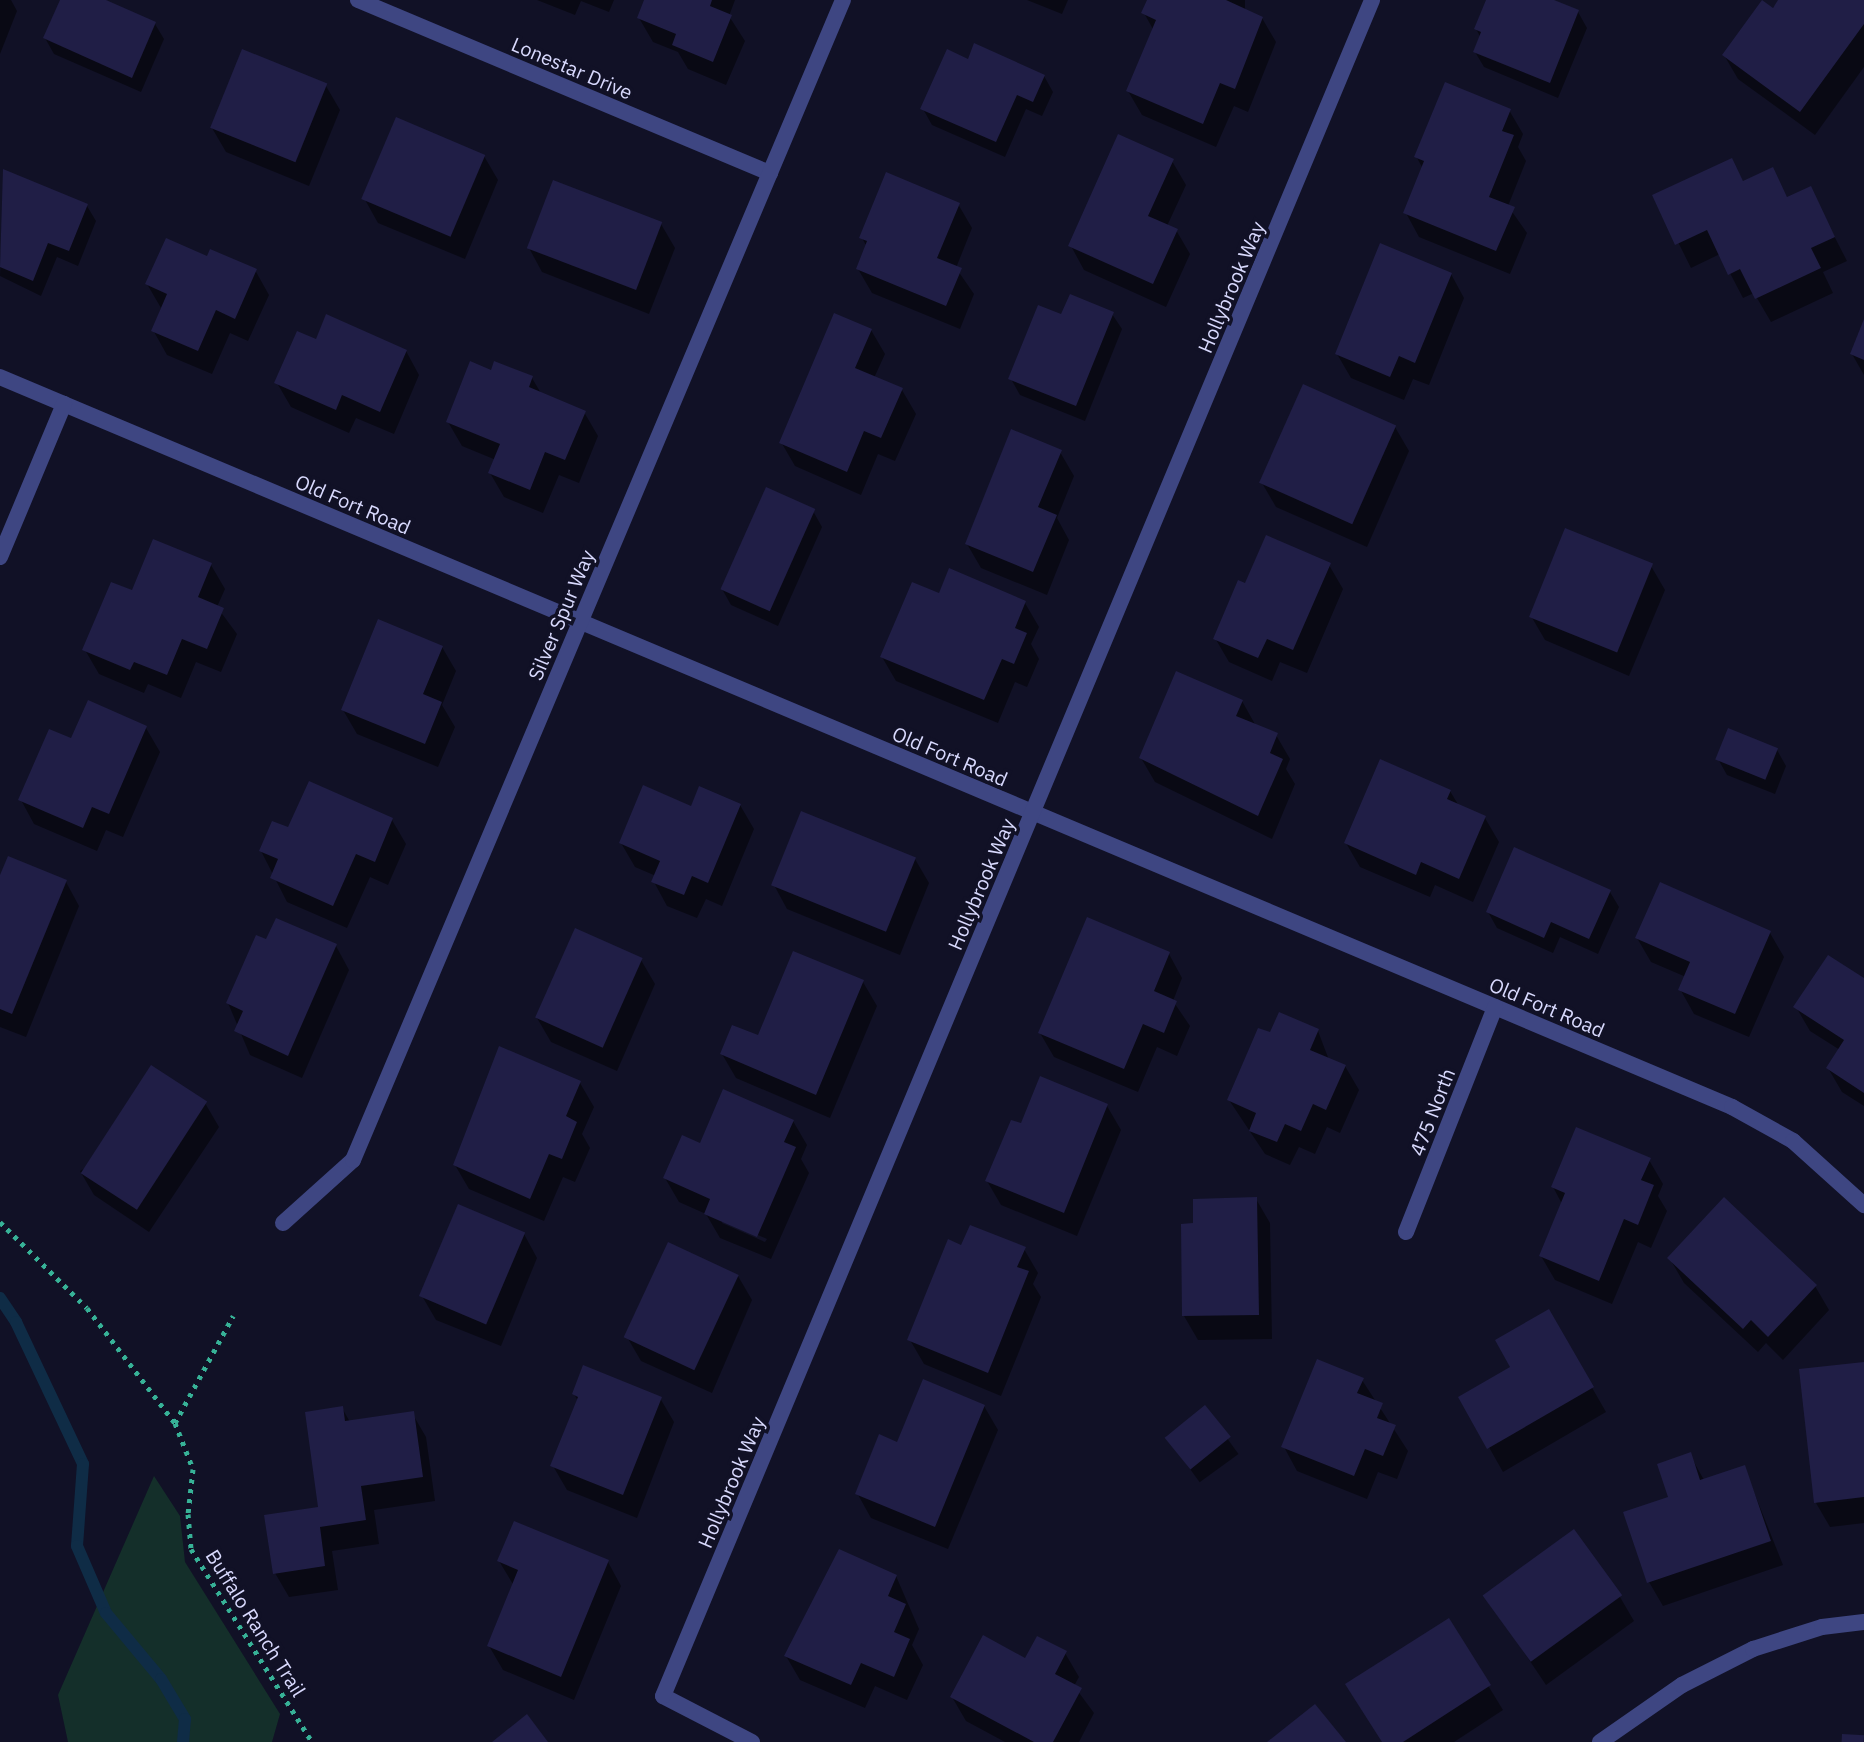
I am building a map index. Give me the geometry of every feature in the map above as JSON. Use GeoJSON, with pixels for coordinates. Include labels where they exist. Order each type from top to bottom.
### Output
{"type":"FeatureCollection","features":[{"type":"Feature","properties":{"kind":"street","name":"Lonestar Drive"},"geometry":{"type":"LineString","coordinates":[[358,0],[770,173]]}},
{"type":"Feature","properties":{"kind":"street","name":"Silver Spur Way"},"geometry":{"type":"LineString","coordinates":[[283,1223],[353,1160],[843,0]]}},
{"type":"Feature","properties":{"kind":"street","name":"Hollybrook Way"},"geometry":{"type":"LineString","coordinates":[[752,1742],[663,1696],[1372,0]]}},
{"type":"Feature","properties":{"kind":"street","name":"Old Fort Road"},"geometry":{"type":"LineString","coordinates":[[0,377],[1732,1107],[1793,1141],[1864,1205]]}},
{"type":"Feature","properties":{"kind":"street"},"geometry":{"type":"LineString","coordinates":[[0,557],[64,404]]}},
{"type":"Feature","properties":{"kind":"street","name":"475 North"},"geometry":{"type":"LineString","coordinates":[[1406,1232],[1495,1007]]}},
{"type":"Feature","properties":{"kind":"street"},"geometry":{"type":"LineString","coordinates":[[1600,1742],[1682,1685],[1753,1649],[1822,1627],[1864,1622]]}},
{"type":"Feature","properties":{"kind":"path","name":"Buffalo Ranch Trail"},"geometry":{"type":"LineString","coordinates":[[0,1222],[87,1308],[175,1423],[193,1469],[188,1514],[191,1549],[312,1742]]}},
{"type":"Feature","properties":{"kind":"path"},"geometry":{"type":"LineString","coordinates":[[175,1423],[233,1316]]}},
{"type":"Feature","properties":{"kind":"green space"},"geometry":{"type":"Polygon","coordinates":[[[154,1476],[180,1516],[185,1562],[280,1714],[272,1742],[68,1742],[58,1695],[154,1476]]]}},
{"type":"Feature","properties":{"kind":"building"},"geometry":{"type":"Polygon","coordinates":[[[60,0],[106,0],[156,22],[132,78],[43,38],[60,0]]]}},
{"type":"Feature","properties":{"kind":"building"},"geometry":{"type":"Polygon","coordinates":[[[644,0],[712,0],[710,6],[732,15],[713,62],[672,45],[676,34],[637,18],[644,0]]]}},
{"type":"Feature","properties":{"kind":"building"},"geometry":{"type":"Polygon","coordinates":[[[1147,0],[1226,0],[1263,17],[1235,89],[1220,83],[1203,124],[1126,91],[1156,20],[1141,13],[1147,0]]]}},
{"type":"Feature","properties":{"kind":"building"},"geometry":{"type":"Polygon","coordinates":[[[1486,0],[1554,0],[1579,10],[1550,83],[1473,52],[1481,32],[1474,29],[1486,0]]]}},
{"type":"Feature","properties":{"kind":"building"},"geometry":{"type":"Polygon","coordinates":[[[1762,0],[1773,8],[1778,0],[1864,0],[1864,24],[1800,112],[1722,55],[1762,0]]]}},
{"type":"Feature","properties":{"kind":"building"},"geometry":{"type":"Polygon","coordinates":[[[974,43],[1045,75],[1033,102],[1017,95],[996,142],[920,109],[947,49],[968,59],[974,43]]]}},
{"type":"Feature","properties":{"kind":"building"},"geometry":{"type":"Polygon","coordinates":[[[242,49],[327,83],[295,162],[210,128],[242,49]]]}},
{"type":"Feature","properties":{"kind":"building"},"geometry":{"type":"Polygon","coordinates":[[[1445,82],[1511,109],[1502,131],[1514,135],[1489,197],[1515,207],[1496,251],[1403,213],[1424,161],[1414,157],[1445,82]]]}},
{"type":"Feature","properties":{"kind":"building"},"geometry":{"type":"Polygon","coordinates":[[[396,117],[485,155],[451,237],[361,199],[396,117]]]}},
{"type":"Feature","properties":{"kind":"building"},"geometry":{"type":"Polygon","coordinates":[[[1118,134],[1174,159],[1148,216],[1178,229],[1153,284],[1068,246],[1118,134]]]}},
{"type":"Feature","properties":{"kind":"building"},"geometry":{"type":"Polygon","coordinates":[[[1732,158],[1743,181],[1773,167],[1787,197],[1811,186],[1835,237],[1811,248],[1821,268],[1755,299],[1740,269],[1728,275],[1707,230],[1675,245],[1652,195],[1732,158]]]}},
{"type":"Feature","properties":{"kind":"building"},"geometry":{"type":"Polygon","coordinates":[[[3,169],[88,204],[69,251],[48,243],[33,281],[0,267],[3,169]]]}},
{"type":"Feature","properties":{"kind":"building"},"geometry":{"type":"Polygon","coordinates":[[[886,172],[960,203],[937,258],[962,268],[946,306],[856,269],[867,241],[859,238],[886,172]]]}},
{"type":"Feature","properties":{"kind":"building"},"geometry":{"type":"Polygon","coordinates":[[[553,180],[662,222],[636,290],[527,248],[553,180]]]}},
{"type":"Feature","properties":{"kind":"building"},"geometry":{"type":"Polygon","coordinates":[[[166,238],[207,256],[210,249],[257,269],[235,319],[216,310],[198,351],[151,331],[167,294],[145,284],[166,238]]]}},
{"type":"Feature","properties":{"kind":"building"},"geometry":{"type":"Polygon","coordinates":[[[1380,243],[1452,273],[1415,363],[1399,356],[1390,377],[1335,354],[1380,243]]]}},
{"type":"Feature","properties":{"kind":"building"},"geometry":{"type":"Polygon","coordinates":[[[1070,294],[1114,312],[1076,406],[1008,379],[1038,305],[1061,314],[1070,294]]]}},
{"type":"Feature","properties":{"kind":"building"},"geometry":{"type":"Polygon","coordinates":[[[834,313],[872,329],[855,368],[903,388],[881,438],[864,431],[847,472],[779,443],[834,313]]]}},
{"type":"Feature","properties":{"kind":"building"},"geometry":{"type":"Polygon","coordinates":[[[326,314],[407,350],[380,412],[342,395],[336,410],[274,383],[297,331],[316,339],[326,314]]]}},
{"type":"Feature","properties":{"kind":"building"},"geometry":{"type":"Polygon","coordinates":[[[1864,319],[1864,360],[1850,354],[1864,319]]]}},
{"type":"Feature","properties":{"kind":"building"},"geometry":{"type":"Polygon","coordinates":[[[470,361],[491,370],[494,361],[533,376],[529,387],[586,411],[565,460],[545,452],[530,490],[488,473],[500,444],[446,422],[470,361]]]}},
{"type":"Feature","properties":{"kind":"building"},"geometry":{"type":"Polygon","coordinates":[[[1303,384],[1396,425],[1352,524],[1259,483],[1303,384]]]}},
{"type":"Feature","properties":{"kind":"building"},"geometry":{"type":"Polygon","coordinates":[[[1011,429],[1062,450],[1038,507],[1057,515],[1033,572],[965,544],[1011,429]]]}},
{"type":"Feature","properties":{"kind":"building"},"geometry":{"type":"Polygon","coordinates":[[[766,487],[815,509],[770,611],[720,589],[766,487]]]}},
{"type":"Feature","properties":{"kind":"building"},"geometry":{"type":"Polygon","coordinates":[[[1565,528],[1653,564],[1617,653],[1529,617],[1565,528]]]}},
{"type":"Feature","properties":{"kind":"building"},"geometry":{"type":"Polygon","coordinates":[[[1266,535],[1331,563],[1293,650],[1267,639],[1258,658],[1213,639],[1238,580],[1245,583],[1266,535]]]}},
{"type":"Feature","properties":{"kind":"building"},"geometry":{"type":"Polygon","coordinates":[[[153,539],[212,563],[198,597],[224,608],[207,649],[182,639],[167,675],[134,662],[130,670],[82,650],[111,582],[132,590],[153,539]]]}},
{"type":"Feature","properties":{"kind":"building"},"geometry":{"type":"Polygon","coordinates":[[[949,568],[1026,601],[1015,628],[1027,633],[1014,664],[1002,659],[984,700],[880,657],[912,582],[939,593],[949,568]]]}},
{"type":"Feature","properties":{"kind":"building"},"geometry":{"type":"Polygon","coordinates":[[[378,619],[443,646],[423,694],[442,702],[425,744],[341,710],[378,619]]]}},
{"type":"Feature","properties":{"kind":"building"},"geometry":{"type":"Polygon","coordinates":[[[1176,671],[1243,700],[1236,716],[1278,733],[1270,753],[1283,759],[1258,816],[1139,758],[1176,671]]]}},
{"type":"Feature","properties":{"kind":"building"},"geometry":{"type":"Polygon","coordinates":[[[88,700],[147,726],[109,814],[92,807],[83,828],[18,800],[49,729],[71,738],[88,700]]]}},
{"type":"Feature","properties":{"kind":"building"},"geometry":{"type":"Polygon","coordinates":[[[1728,728],[1778,748],[1765,780],[1715,760],[1728,728]]]}},
{"type":"Feature","properties":{"kind":"building"},"geometry":{"type":"Polygon","coordinates":[[[1380,759],[1451,790],[1447,799],[1486,816],[1459,879],[1421,862],[1416,875],[1344,843],[1380,759]]]}},
{"type":"Feature","properties":{"kind":"building"},"geometry":{"type":"Polygon","coordinates":[[[309,781],[393,818],[375,862],[356,854],[333,906],[270,878],[278,859],[259,851],[272,821],[288,827],[309,781]]]}},
{"type":"Feature","properties":{"kind":"building"},"geometry":{"type":"Polygon","coordinates":[[[643,785],[691,806],[699,786],[741,804],[708,883],[692,876],[684,895],[651,882],[660,861],[619,843],[643,785]]]}},
{"type":"Feature","properties":{"kind":"building"},"geometry":{"type":"Polygon","coordinates":[[[801,811],[916,857],[886,932],[771,885],[801,811]]]}},
{"type":"Feature","properties":{"kind":"building"},"geometry":{"type":"Polygon","coordinates":[[[1514,847],[1611,890],[1589,939],[1551,922],[1544,938],[1486,912],[1514,847]]]}},
{"type":"Feature","properties":{"kind":"building"},"geometry":{"type":"Polygon","coordinates":[[[8,856],[67,880],[12,1014],[0,1009],[0,875],[8,856]]]}},
{"type":"Feature","properties":{"kind":"building"},"geometry":{"type":"Polygon","coordinates":[[[1660,882],[1771,931],[1735,1014],[1678,990],[1690,962],[1635,938],[1660,882]]]}},
{"type":"Feature","properties":{"kind":"building"},"geometry":{"type":"Polygon","coordinates":[[[1087,917],[1170,952],[1154,991],[1177,1001],[1164,1033],[1143,1024],[1124,1069],[1038,1033],[1087,917]]]}},
{"type":"Feature","properties":{"kind":"building"},"geometry":{"type":"Polygon","coordinates":[[[276,918],[337,944],[288,1056],[234,1031],[243,1011],[226,1003],[256,935],[266,939],[276,918]]]}},
{"type":"Feature","properties":{"kind":"building"},"geometry":{"type":"Polygon","coordinates":[[[575,928],[643,958],[603,1048],[535,1018],[575,928]]]}},
{"type":"Feature","properties":{"kind":"building"},"geometry":{"type":"Polygon","coordinates":[[[793,951],[864,980],[816,1095],[720,1054],[732,1025],[758,1035],[793,951]]]}},
{"type":"Feature","properties":{"kind":"building"},"geometry":{"type":"Polygon","coordinates":[[[1828,955],[1864,978],[1864,1093],[1826,1068],[1844,1040],[1793,1007],[1828,955]]]}},
{"type":"Feature","properties":{"kind":"building"},"geometry":{"type":"Polygon","coordinates":[[[1279,1012],[1319,1029],[1310,1050],[1346,1065],[1326,1110],[1313,1104],[1301,1131],[1285,1124],[1277,1142],[1249,1131],[1256,1113],[1227,1100],[1258,1028],[1270,1032],[1279,1012]]]}},
{"type":"Feature","properties":{"kind":"building"},"geometry":{"type":"Polygon","coordinates":[[[499,1046],[581,1081],[566,1116],[577,1122],[562,1159],[549,1154],[530,1199],[453,1165],[499,1046]]]}},
{"type":"Feature","properties":{"kind":"building"},"geometry":{"type":"Polygon","coordinates":[[[151,1065],[207,1101],[137,1210],[81,1173],[151,1065]]]}},
{"type":"Feature","properties":{"kind":"building"},"geometry":{"type":"Polygon","coordinates":[[[1040,1076],[1108,1104],[1064,1213],[985,1181],[1011,1120],[1021,1123],[1040,1076]]]}},
{"type":"Feature","properties":{"kind":"building"},"geometry":{"type":"Polygon","coordinates":[[[723,1089],[794,1120],[784,1142],[796,1147],[757,1237],[704,1214],[710,1199],[663,1178],[682,1135],[700,1143],[723,1089]]]}},
{"type":"Feature","properties":{"kind":"building"},"geometry":{"type":"Polygon","coordinates":[[[1576,1127],[1651,1158],[1641,1180],[1654,1185],[1638,1225],[1624,1219],[1599,1281],[1539,1256],[1565,1193],[1551,1187],[1576,1127]]]}},
{"type":"Feature","properties":{"kind":"building"},"geometry":{"type":"Polygon","coordinates":[[[1257,1197],[1259,1315],[1182,1316],[1181,1224],[1193,1223],[1193,1199],[1257,1197]]]}},
{"type":"Feature","properties":{"kind":"building"},"geometry":{"type":"Polygon","coordinates":[[[1724,1197],[1817,1285],[1768,1337],[1751,1320],[1743,1329],[1667,1258],[1724,1197]]]}},
{"type":"Feature","properties":{"kind":"building"},"geometry":{"type":"Polygon","coordinates":[[[458,1204],[525,1233],[486,1325],[419,1296],[458,1204]]]}},
{"type":"Feature","properties":{"kind":"building"},"geometry":{"type":"Polygon","coordinates":[[[970,1225],[1026,1247],[1017,1267],[1029,1271],[988,1373],[907,1340],[948,1239],[961,1245],[970,1225]]]}},
{"type":"Feature","properties":{"kind":"building"},"geometry":{"type":"Polygon","coordinates":[[[668,1242],[739,1275],[694,1370],[624,1337],[668,1242]]]}},
{"type":"Feature","properties":{"kind":"building"},"geometry":{"type":"Polygon","coordinates":[[[1549,1309],[1594,1387],[1487,1449],[1458,1397],[1510,1367],[1495,1340],[1549,1309]]]}},
{"type":"Feature","properties":{"kind":"building"},"geometry":{"type":"Polygon","coordinates":[[[1317,1359],[1364,1378],[1357,1393],[1383,1403],[1377,1418],[1396,1425],[1383,1456],[1365,1449],[1354,1476],[1281,1447],[1317,1359]]]}},
{"type":"Feature","properties":{"kind":"building"},"geometry":{"type":"Polygon","coordinates":[[[1864,1362],[1864,1497],[1814,1503],[1799,1369],[1864,1362]]]}},
{"type":"Feature","properties":{"kind":"building"},"geometry":{"type":"Polygon","coordinates":[[[583,1365],[662,1397],[623,1495],[550,1466],[578,1397],[572,1394],[583,1365]]]}},
{"type":"Feature","properties":{"kind":"building"},"geometry":{"type":"Polygon","coordinates":[[[923,1379],[985,1405],[935,1527],[855,1494],[879,1434],[897,1442],[923,1379]]]}},
{"type":"Feature","properties":{"kind":"building"},"geometry":{"type":"Polygon","coordinates":[[[1205,1405],[1231,1437],[1190,1470],[1165,1438],[1205,1405]]]}},
{"type":"Feature","properties":{"kind":"building"},"geometry":{"type":"Polygon","coordinates":[[[343,1406],[345,1421],[414,1411],[423,1477],[361,1486],[366,1520],[320,1527],[325,1566],[273,1574],[264,1515],[318,1507],[305,1412],[343,1406]]]}},
{"type":"Feature","properties":{"kind":"building"},"geometry":{"type":"Polygon","coordinates":[[[1691,1452],[1700,1480],[1745,1465],[1771,1541],[1647,1583],[1623,1512],[1668,1497],[1657,1464],[1691,1452]]]}},
{"type":"Feature","properties":{"kind":"building"},"geometry":{"type":"Polygon","coordinates":[[[514,1521],[609,1560],[561,1677],[487,1646],[518,1570],[497,1561],[514,1521]]]}},
{"type":"Feature","properties":{"kind":"building"},"geometry":{"type":"Polygon","coordinates":[[[1574,1529],[1622,1595],[1531,1662],[1483,1595],[1574,1529]]]}},
{"type":"Feature","properties":{"kind":"building"},"geometry":{"type":"Polygon","coordinates":[[[839,1549],[897,1575],[888,1596],[906,1604],[894,1632],[910,1639],[894,1677],[861,1663],[851,1685],[784,1656],[839,1549]]]}},
{"type":"Feature","properties":{"kind":"building"},"geometry":{"type":"Polygon","coordinates":[[[1449,1618],[1491,1685],[1403,1742],[1382,1742],[1345,1684],[1449,1618]]]}},
{"type":"Feature","properties":{"kind":"building"},"geometry":{"type":"Polygon","coordinates":[[[983,1635],[1025,1658],[1037,1636],[1067,1651],[1055,1674],[1082,1688],[1053,1742],[1034,1742],[950,1697],[983,1635]]]}},
{"type":"Feature","properties":{"kind":"building"},"geometry":{"type":"Polygon","coordinates":[[[1315,1704],[1346,1742],[1267,1742],[1315,1704]]]}},
{"type":"Feature","properties":{"kind":"building"},"geometry":{"type":"Polygon","coordinates":[[[527,1714],[548,1742],[492,1742],[527,1714]]]}},
{"type":"Feature","properties":{"kind":"building"},"geometry":{"type":"Polygon","coordinates":[[[1842,1734],[1864,1735],[1864,1742],[1842,1742],[1842,1734]]]}},
{"type":"Feature","properties":{"kind":"waterway"},"geometry":{"type":"LineString","coordinates":[[0,1298],[16,1322],[83,1464],[77,1546],[106,1613],[161,1679],[185,1719],[183,1742]]}}]}
